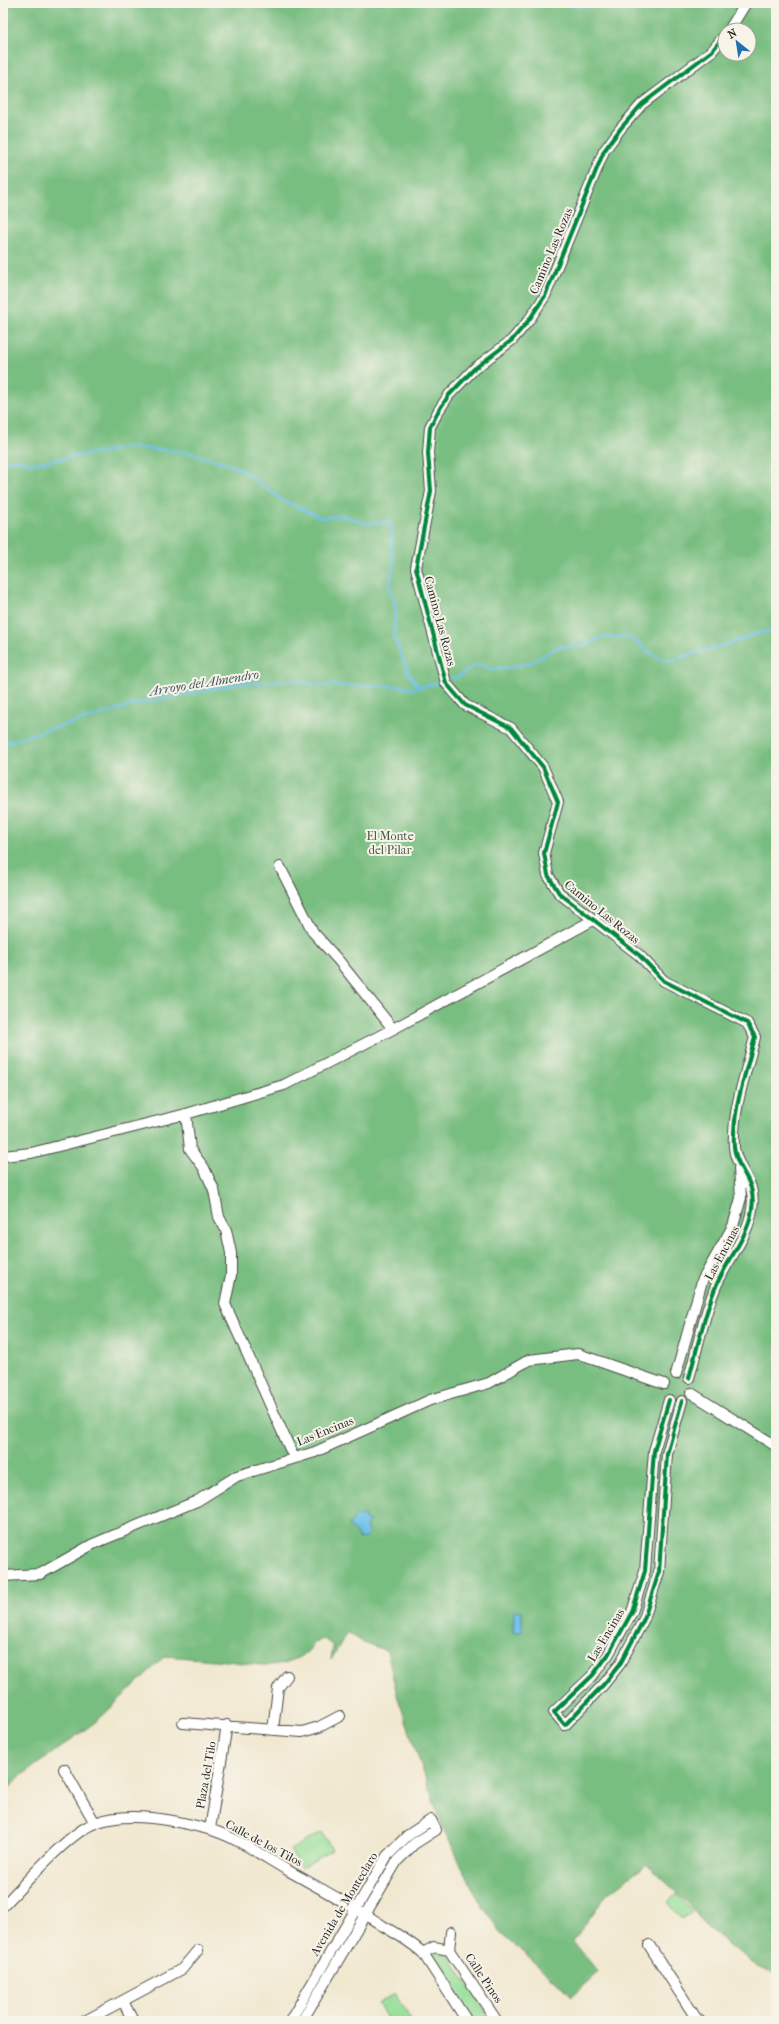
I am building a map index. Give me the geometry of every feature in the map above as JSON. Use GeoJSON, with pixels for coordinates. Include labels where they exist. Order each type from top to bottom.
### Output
{"type":"FeatureCollection","features":[{"type":"Feature","properties":{"kind":"street"},"geometry":{"type":"LineString","coordinates":[[734,22],[746,3]]}},
{"type":"Feature","properties":{"kind":"street","name":"Camino Las Rozas"},"geometry":{"type":"LineString","coordinates":[[717,45],[712,51],[642,104],[621,128],[604,151],[545,296],[529,320],[512,340],[474,370],[449,395],[430,427],[428,453],[431,491],[416,568],[446,683],[465,705],[511,728],[543,767],[558,802],[544,853],[548,875],[560,893],[639,955],[664,981],[747,1023],[755,1037],[736,1110],[734,1148],[739,1162]]}},
{"type":"Feature","properties":{"kind":"street"},"geometry":{"type":"LineString","coordinates":[[280,867],[313,932],[339,961],[393,1029]]}},
{"type":"Feature","properties":{"kind":"street"},"geometry":{"type":"LineString","coordinates":[[3,1156],[31,1153],[186,1114],[284,1085],[393,1029],[595,919]]}},
{"type":"Feature","properties":{"kind":"street"},"geometry":{"type":"LineString","coordinates":[[186,1114],[190,1148],[204,1168],[214,1190],[219,1217],[226,1230],[231,1253],[231,1275],[225,1304],[294,1458]]}},
{"type":"Feature","properties":{"kind":"street","name":"Las Encinas"},"geometry":{"type":"LineString","coordinates":[[676,1374],[702,1281],[733,1226],[742,1198],[739,1162]]}},
{"type":"Feature","properties":{"kind":"street","name":"Las Encinas"},"geometry":{"type":"LineString","coordinates":[[669,1400],[654,1451],[645,1571],[632,1612],[608,1655],[593,1674],[554,1712],[565,1725],[604,1684],[620,1664],[644,1619],[659,1572],[667,1454],[682,1402],[691,1393],[692,1384],[688,1378],[714,1290],[749,1225],[753,1190],[739,1162]]}},
{"type":"Feature","properties":{"kind":"street","name":"Las Encinas"},"geometry":{"type":"LineString","coordinates":[[3,1576],[40,1574],[93,1544],[197,1501],[237,1476],[315,1452],[430,1400],[489,1383],[530,1360],[578,1354],[664,1384]]}},
{"type":"Feature","properties":{"kind":"street"},"geometry":{"type":"LineString","coordinates":[[682,1402],[669,1400],[665,1395],[664,1384],[667,1378],[676,1374],[683,1374],[688,1378]]}},
{"type":"Feature","properties":{"kind":"street"},"geometry":{"type":"LineString","coordinates":[[691,1393],[776,1446]]}},
{"type":"Feature","properties":{"kind":"street"},"geometry":{"type":"LineString","coordinates":[[273,1730],[278,1688],[287,1676]]}},
{"type":"Feature","properties":{"kind":"street","name":"Plaza del Tilo"},"geometry":{"type":"LineString","coordinates":[[183,1723],[302,1732],[319,1727],[340,1716]]}},
{"type":"Feature","properties":{"kind":"street","name":"Plaza del Tilo"},"geometry":{"type":"LineString","coordinates":[[210,1829],[227,1726]]}},
{"type":"Feature","properties":{"kind":"street"},"geometry":{"type":"LineString","coordinates":[[64,1769],[95,1823]]}},
{"type":"Feature","properties":{"kind":"street","name":"Calle de los Tilos"},"geometry":{"type":"LineString","coordinates":[[3,1906],[59,1850],[81,1831],[95,1823],[127,1817],[158,1818],[210,1829],[235,1840],[365,1914],[414,1945],[423,1953],[467,2021]]}},
{"type":"Feature","properties":{"kind":"street","name":"Avenida de Monteclaro"},"geometry":{"type":"LineString","coordinates":[[290,2021],[387,1856],[407,1836],[431,1820],[436,1830],[414,1844],[398,1862],[365,1914],[302,2021]]}},
{"type":"Feature","properties":{"kind":"street","name":"Calle Pinos"},"geometry":{"type":"LineString","coordinates":[[451,1932],[449,1950],[497,2021]]}},
{"type":"Feature","properties":{"kind":"street"},"geometry":{"type":"LineString","coordinates":[[649,1945],[695,2020]]}},
{"type":"Feature","properties":{"kind":"street","name":"Calle Pinos"},"geometry":{"type":"LineString","coordinates":[[423,1953],[434,1947],[449,1950]]}},
{"type":"Feature","properties":{"kind":"street"},"geometry":{"type":"LineString","coordinates":[[85,2021],[182,1969],[198,1950]]}},
{"type":"Feature","properties":{"kind":"street"},"geometry":{"type":"LineString","coordinates":[[123,2001],[133,2021]]}},
{"type":"Feature","properties":{"kind":"green space","name":"El Monte del Pilar"},"geometry":{"type":"Polygon","coordinates":[[[3,3],[776,3],[776,1974],[754,1964],[704,1925],[690,1905],[647,1864],[607,1894],[573,1941],[598,1972],[572,1996],[500,1932],[479,1901],[442,1826],[397,1695],[387,1651],[363,1642],[347,1632],[331,1660],[333,1646],[324,1639],[314,1642],[308,1651],[299,1657],[281,1664],[273,1665],[165,1656],[98,1720],[18,1778],[3,1796],[3,3]]]}},
{"type":"Feature","properties":{"kind":"green space"},"geometry":{"type":"Polygon","coordinates":[[[322,1832],[332,1850],[301,1868],[290,1850],[322,1832]]]}},
{"type":"Feature","properties":{"kind":"green space"},"geometry":{"type":"Polygon","coordinates":[[[677,1894],[692,1911],[682,1919],[668,1902],[677,1894]]]}},
{"type":"Feature","properties":{"kind":"green space"},"geometry":{"type":"Polygon","coordinates":[[[434,1951],[449,1956],[492,2021],[472,2021],[428,1955],[434,1951]]]}},
{"type":"Feature","properties":{"kind":"green space"},"geometry":{"type":"Polygon","coordinates":[[[394,1993],[412,2021],[389,2021],[378,2004],[394,1993]]]}},
{"type":"Feature","properties":{"kind":"water"},"geometry":{"type":"Polygon","coordinates":[[[365,1515],[365,1520],[370,1521],[366,1526],[368,1533],[366,1537],[360,1539],[349,1525],[356,1516],[365,1515]]]}},
{"type":"Feature","properties":{"kind":"water"},"geometry":{"type":"Polygon","coordinates":[[[514,1611],[522,1611],[522,1632],[513,1632],[514,1611]]]}},
{"type":"Feature","properties":{"kind":"waterway"},"geometry":{"type":"LineString","coordinates":[[570,6],[609,6],[615,3]]}},
{"type":"Feature","properties":{"kind":"waterway"},"geometry":{"type":"LineString","coordinates":[[3,461],[21,460],[30,464],[131,447],[187,452],[241,469],[282,500],[322,518],[343,515],[364,523],[390,522],[392,531],[391,548],[394,559],[390,587],[395,604],[394,637],[409,674],[419,687]]}},
{"type":"Feature","properties":{"kind":"waterway","name":"Arroyo del Almendro"},"geometry":{"type":"LineString","coordinates":[[451,678],[458,677],[474,666],[480,665],[491,669],[513,667],[530,663],[558,647],[583,646],[603,637],[627,637],[640,644],[645,650],[663,660],[672,660],[731,643],[758,633],[776,631]]}},
{"type":"Feature","properties":{"kind":"waterway","name":"Arroyo del Almendro"},"geometry":{"type":"LineString","coordinates":[[3,743],[140,703],[237,684],[296,680],[316,685],[399,686],[412,689],[436,683]]}},
{"type":"Feature","properties":{"kind":"cycle path"},"geometry":{"type":"LineString","coordinates":[[689,1378],[703,1323],[714,1291],[718,1281],[741,1241],[750,1220],[753,1199],[752,1190],[738,1163],[734,1147],[734,1133],[737,1105],[755,1037],[747,1023],[664,981],[639,955],[559,893],[548,875],[544,853],[558,802],[543,767],[511,728],[465,705],[446,683],[416,568],[431,491],[428,453],[430,427],[439,410],[449,395],[474,369],[512,340],[529,320],[545,296],[604,151],[621,128],[642,104],[712,51],[717,45]]}},
{"type":"Feature","properties":{"kind":"cycle path"},"geometry":{"type":"LineString","coordinates":[[669,1400],[654,1451],[645,1571],[632,1612],[608,1655],[593,1675],[554,1712],[565,1725],[604,1684],[620,1664],[644,1619],[659,1572],[667,1454],[682,1401]]}}]}
